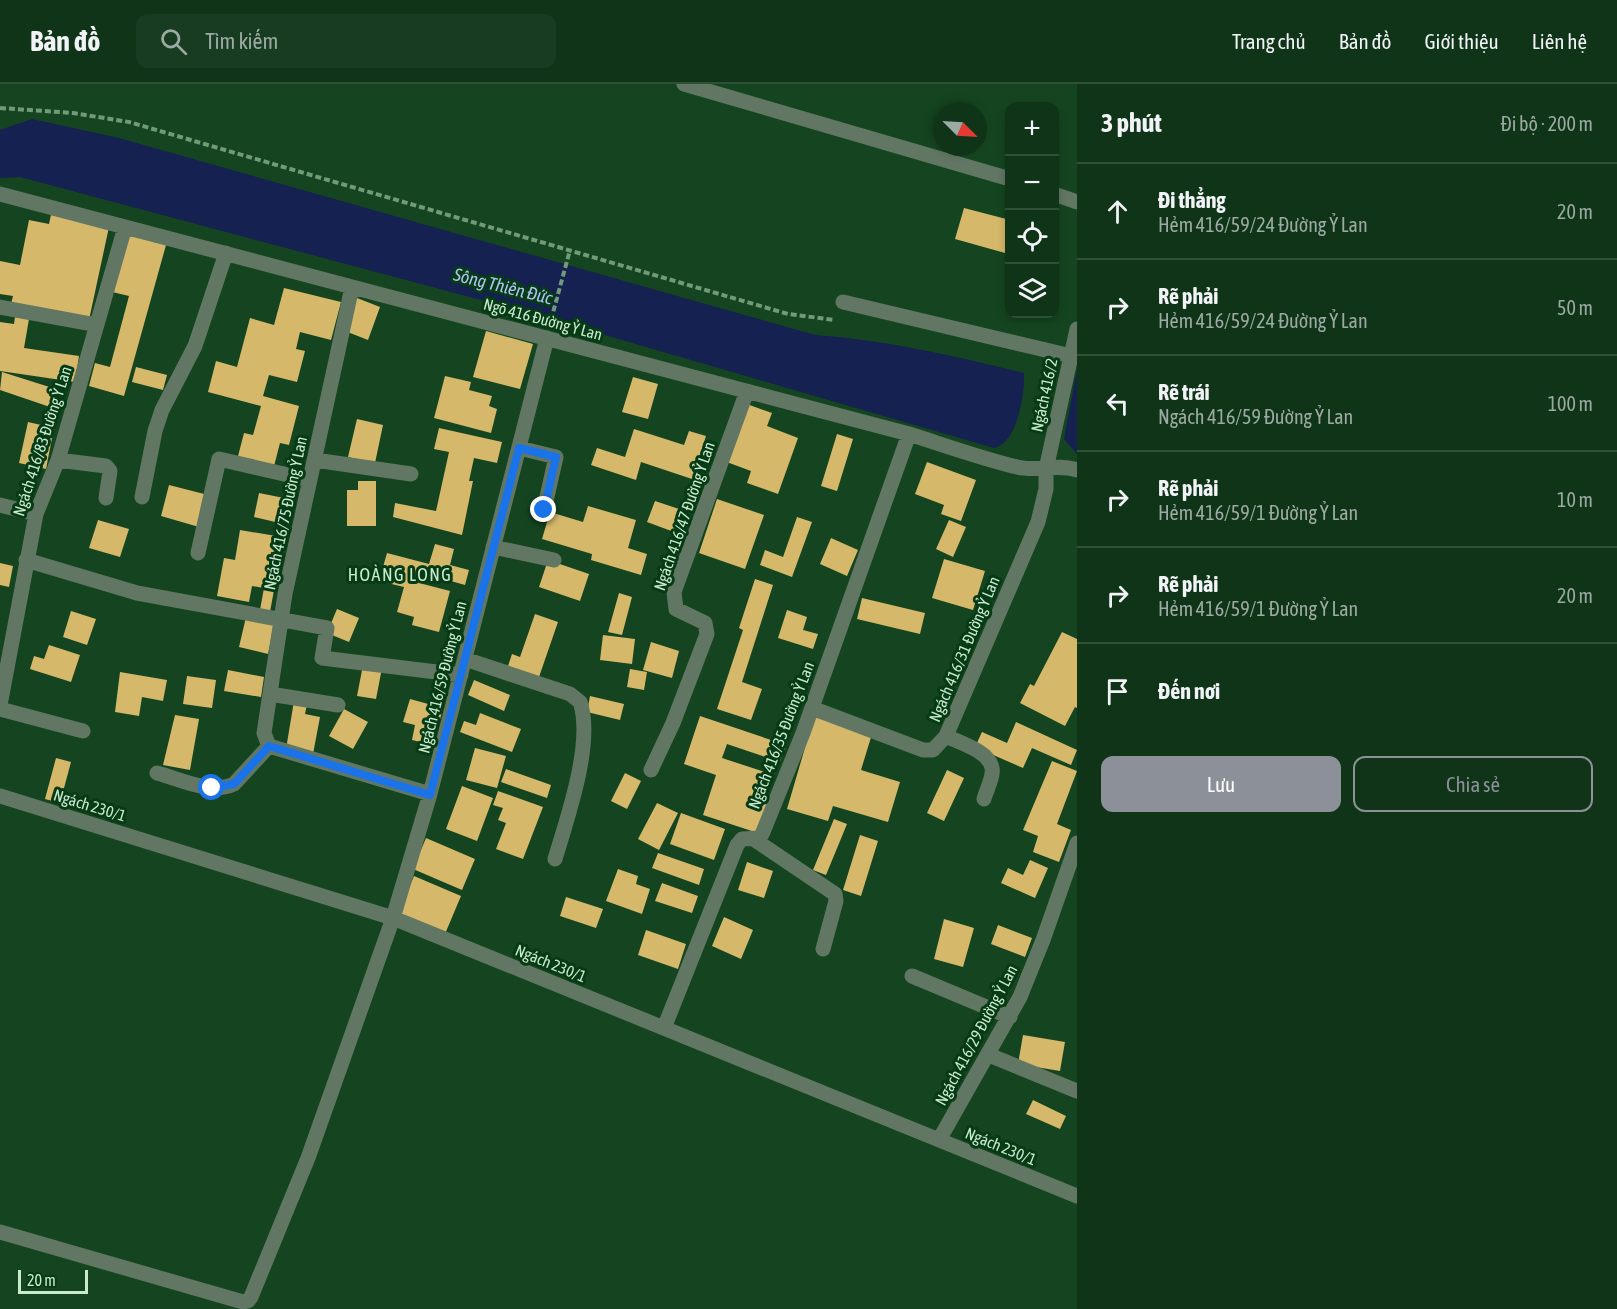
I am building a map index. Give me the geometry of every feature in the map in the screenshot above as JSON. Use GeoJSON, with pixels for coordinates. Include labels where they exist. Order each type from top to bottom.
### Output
{"type":"FeatureCollection","features":[{"type":"Feature","properties":{"kind":"street"},"geometry":{"type":"LineString","coordinates":[[684,84],[1005,178]]}},
{"type":"Feature","properties":{"kind":"street","name":"Ngõ 416 Đường Ỷ Lan"},"geometry":{"type":"LineString","coordinates":[[0,194],[909,434],[1017,467],[1046,469],[1062,466],[1077,470]]}},
{"type":"Feature","properties":{"kind":"street"},"geometry":{"type":"LineString","coordinates":[[1059,196],[1077,202]]}},
{"type":"Feature","properties":{"kind":"street","name":"Ngách 416/83 Đường Ỷ Lan"},"geometry":{"type":"LineString","coordinates":[[0,707],[36,514],[58,460],[125,227]]}},
{"type":"Feature","properties":{"kind":"street"},"geometry":{"type":"LineString","coordinates":[[142,497],[158,421],[195,346],[226,253]]}},
{"type":"Feature","properties":{"kind":"street","name":"Ngách 416/75 Đường Ỷ Lan"},"geometry":{"type":"LineString","coordinates":[[269,746],[264,733],[282,621],[352,286]]}},
{"type":"Feature","properties":{"kind":"street"},"geometry":{"type":"LineString","coordinates":[[843,302],[1071,356]]}},
{"type":"Feature","properties":{"kind":"street"},"geometry":{"type":"LineString","coordinates":[[0,307],[97,325]]}},
{"type":"Feature","properties":{"kind":"street","name":"Ngách 416/2"},"geometry":{"type":"LineString","coordinates":[[1046,469],[1077,329]]}},
{"type":"Feature","properties":{"kind":"street","name":"Ngách 416/59 Đường Ỷ Lan"},"geometry":{"type":"LineString","coordinates":[[0,1232],[243,1302],[248,1301],[308,1158],[393,918],[430,795],[546,338]]}},
{"type":"Feature","properties":{"kind":"street","name":"Ngách 416/47 Đường Ỷ Lan"},"geometry":{"type":"LineString","coordinates":[[651,770],[673,723],[707,634],[705,623],[676,609],[674,592],[747,391]]}},
{"type":"Feature","properties":{"kind":"street","name":"Ngách 416/35 Đường Ỷ Lan"},"geometry":{"type":"LineString","coordinates":[[664,1028],[737,845],[742,839],[755,840],[763,832],[812,708],[909,434]]}},
{"type":"Feature","properties":{"kind":"street"},"geometry":{"type":"LineString","coordinates":[[519,448],[556,457],[544,510]]}},
{"type":"Feature","properties":{"kind":"street"},"geometry":{"type":"LineString","coordinates":[[198,553],[219,459],[310,480]]}},
{"type":"Feature","properties":{"kind":"street"},"geometry":{"type":"LineString","coordinates":[[58,460],[106,466],[110,471],[106,498]]}},
{"type":"Feature","properties":{"kind":"street"},"geometry":{"type":"LineString","coordinates":[[315,460],[411,474]]}},
{"type":"Feature","properties":{"kind":"street","name":"Ngách 416/31 Đường Ỷ Lan"},"geometry":{"type":"LineString","coordinates":[[812,708],[923,750],[933,750],[946,736],[1038,522],[1045,497],[1046,469]]}},
{"type":"Feature","properties":{"kind":"street"},"geometry":{"type":"LineString","coordinates":[[0,505],[36,514]]}},
{"type":"Feature","properties":{"kind":"street"},"geometry":{"type":"LineString","coordinates":[[493,547],[554,560]]}},
{"type":"Feature","properties":{"kind":"street"},"geometry":{"type":"LineString","coordinates":[[27,560],[137,592],[327,628],[322,658],[461,675]]}},
{"type":"Feature","properties":{"kind":"street"},"geometry":{"type":"LineString","coordinates":[[465,659],[570,694],[580,702],[583,735],[578,777],[555,859]]}},
{"type":"Feature","properties":{"kind":"street"},"geometry":{"type":"LineString","coordinates":[[270,694],[338,705]]}},
{"type":"Feature","properties":{"kind":"street"},"geometry":{"type":"LineString","coordinates":[[0,707],[83,731]]}},
{"type":"Feature","properties":{"kind":"street"},"geometry":{"type":"LineString","coordinates":[[946,736],[983,754],[990,762],[993,769],[984,799]]}},
{"type":"Feature","properties":{"kind":"street"},"geometry":{"type":"LineString","coordinates":[[157,773],[212,788],[227,787],[234,784],[269,746],[430,795]]}},
{"type":"Feature","properties":{"kind":"street","name":"Ngách 230/1"},"geometry":{"type":"LineString","coordinates":[[0,796],[393,918],[1077,1196]]}},
{"type":"Feature","properties":{"kind":"street"},"geometry":{"type":"LineString","coordinates":[[755,840],[835,894],[836,901],[823,950]]}},
{"type":"Feature","properties":{"kind":"street","name":"Ngách 416/29 Đường Ỷ Lan"},"geometry":{"type":"LineString","coordinates":[[939,1140],[1010,1017],[1073,870],[1077,843]]}},
{"type":"Feature","properties":{"kind":"street"},"geometry":{"type":"LineString","coordinates":[[912,976],[1010,1017]]}},
{"type":"Feature","properties":{"kind":"street"},"geometry":{"type":"LineString","coordinates":[[989,1055],[1077,1091]]}},
{"type":"Feature","properties":{"kind":"path"},"geometry":{"type":"LineString","coordinates":[[0,108],[73,113],[129,122],[788,314],[847,322]]}},
{"type":"Feature","properties":{"kind":"path"},"geometry":{"type":"LineString","coordinates":[[546,338],[570,250]]}},
{"type":"Feature","properties":{"kind":"water","name":"Sông Thiên Đức"},"geometry":{"type":"Polygon","coordinates":[[[32,119],[119,138],[815,335],[894,345],[1024,373],[1018,416],[1009,437],[994,448],[522,311],[20,177],[0,178],[0,130],[32,119]]]}},
{"type":"Feature","properties":{"kind":"water"},"geometry":{"type":"Polygon","coordinates":[[[1077,370],[1077,454],[1064,439],[1077,370]]]}},
{"type":"Feature","properties":{"kind":"building"},"geometry":{"type":"Polygon","coordinates":[[[964,208],[1005,219],[1005,253],[955,239],[964,208]]]}},
{"type":"Feature","properties":{"kind":"building"},"geometry":{"type":"Polygon","coordinates":[[[51,215],[109,227],[89,320],[11,304],[13,296],[0,294],[0,261],[20,265],[29,220],[49,224],[51,215]]]}},
{"type":"Feature","properties":{"kind":"building"},"geometry":{"type":"Polygon","coordinates":[[[128,235],[166,245],[124,396],[89,386],[95,363],[110,367],[129,296],[108,291],[128,235]]]}},
{"type":"Feature","properties":{"kind":"building"},"geometry":{"type":"Polygon","coordinates":[[[284,288],[341,302],[331,340],[300,332],[296,349],[305,351],[297,382],[269,375],[263,396],[299,406],[289,445],[280,443],[273,470],[237,460],[244,433],[253,435],[261,406],[208,392],[216,361],[237,367],[250,318],[274,325],[284,288]]]}},
{"type":"Feature","properties":{"kind":"building"},"geometry":{"type":"Polygon","coordinates":[[[357,298],[380,307],[368,340],[345,331],[357,298]]]}},
{"type":"Feature","properties":{"kind":"building"},"geometry":{"type":"Polygon","coordinates":[[[15,317],[29,319],[24,348],[79,356],[75,382],[0,371],[0,322],[14,324],[15,317]]]}},
{"type":"Feature","properties":{"kind":"building"},"geometry":{"type":"Polygon","coordinates":[[[486,331],[533,344],[520,389],[473,377],[486,331]]]}},
{"type":"Feature","properties":{"kind":"building"},"geometry":{"type":"Polygon","coordinates":[[[136,367],[167,375],[163,390],[132,382],[136,367]]]}},
{"type":"Feature","properties":{"kind":"building"},"geometry":{"type":"Polygon","coordinates":[[[2,372],[59,390],[53,408],[0,390],[2,372]]]}},
{"type":"Feature","properties":{"kind":"building"},"geometry":{"type":"Polygon","coordinates":[[[445,376],[471,382],[469,390],[492,396],[489,406],[497,409],[491,433],[434,418],[445,376]]]}},
{"type":"Feature","properties":{"kind":"building"},"geometry":{"type":"Polygon","coordinates":[[[633,377],[658,384],[648,419],[622,412],[633,377]]]}},
{"type":"Feature","properties":{"kind":"building"},"geometry":{"type":"Polygon","coordinates":[[[744,403],[772,413],[767,426],[798,438],[778,494],[747,483],[751,471],[724,461],[744,403]]]}},
{"type":"Feature","properties":{"kind":"building"},"geometry":{"type":"Polygon","coordinates":[[[357,419],[383,425],[375,463],[348,457],[357,419]]]}},
{"type":"Feature","properties":{"kind":"building"},"geometry":{"type":"Polygon","coordinates":[[[28,422],[54,428],[46,469],[19,463],[28,422]]]}},
{"type":"Feature","properties":{"kind":"building"},"geometry":{"type":"Polygon","coordinates":[[[439,428],[502,442],[497,463],[474,458],[469,481],[473,481],[462,535],[393,517],[395,503],[436,511],[449,452],[434,449],[439,428]]]}},
{"type":"Feature","properties":{"kind":"building"},"geometry":{"type":"Polygon","coordinates":[[[634,429],[684,445],[689,431],[706,436],[692,479],[641,462],[636,480],[591,465],[597,448],[625,457],[634,429]]]}},
{"type":"Feature","properties":{"kind":"building"},"geometry":{"type":"Polygon","coordinates":[[[837,434],[853,439],[837,491],[821,486],[837,434]]]}},
{"type":"Feature","properties":{"kind":"building"},"geometry":{"type":"Polygon","coordinates":[[[927,462],[976,480],[961,521],[941,514],[944,505],[915,494],[927,462]]]}},
{"type":"Feature","properties":{"kind":"building"},"geometry":{"type":"Polygon","coordinates":[[[358,481],[376,481],[376,526],[347,526],[347,490],[358,490],[358,481]]]}},
{"type":"Feature","properties":{"kind":"building"},"geometry":{"type":"Polygon","coordinates":[[[169,485],[208,495],[199,527],[161,516],[169,485]]]}},
{"type":"Feature","properties":{"kind":"building"},"geometry":{"type":"Polygon","coordinates":[[[259,493],[289,499],[284,524],[254,517],[259,493]]]}},
{"type":"Feature","properties":{"kind":"building"},"geometry":{"type":"Polygon","coordinates":[[[717,499],[764,515],[745,569],[699,553],[717,499]]]}},
{"type":"Feature","properties":{"kind":"building"},"geometry":{"type":"Polygon","coordinates":[[[655,501],[682,510],[674,532],[647,522],[655,501]]]}},
{"type":"Feature","properties":{"kind":"building"},"geometry":{"type":"Polygon","coordinates":[[[588,506],[636,520],[628,548],[647,554],[641,575],[591,560],[592,554],[542,539],[550,512],[583,522],[588,506]]]}},
{"type":"Feature","properties":{"kind":"building"},"geometry":{"type":"Polygon","coordinates":[[[797,517],[812,522],[792,577],[760,565],[765,550],[783,557],[797,517]]]}},
{"type":"Feature","properties":{"kind":"building"},"geometry":{"type":"Polygon","coordinates":[[[98,520],[129,529],[120,557],[89,548],[98,520]]]}},
{"type":"Feature","properties":{"kind":"building"},"geometry":{"type":"Polygon","coordinates":[[[949,520],[966,527],[953,557],[936,549],[949,520]]]}},
{"type":"Feature","properties":{"kind":"building"},"geometry":{"type":"Polygon","coordinates":[[[240,530],[282,537],[279,554],[271,552],[269,566],[278,568],[270,612],[260,610],[264,588],[252,586],[249,602],[217,596],[224,558],[235,560],[240,530]]]}},
{"type":"Feature","properties":{"kind":"building"},"geometry":{"type":"Polygon","coordinates":[[[831,538],[858,550],[847,576],[820,564],[831,538]]]}},
{"type":"Feature","properties":{"kind":"building"},"geometry":{"type":"Polygon","coordinates":[[[435,544],[454,549],[450,565],[469,570],[465,585],[426,574],[423,584],[450,591],[439,632],[412,625],[414,617],[397,612],[404,587],[379,581],[387,553],[429,564],[435,544]]]}},
{"type":"Feature","properties":{"kind":"building"},"geometry":{"type":"Polygon","coordinates":[[[944,559],[985,571],[973,610],[932,598],[944,559]]]}},
{"type":"Feature","properties":{"kind":"building"},"geometry":{"type":"Polygon","coordinates":[[[548,560],[589,574],[580,601],[539,587],[548,560]]]}},
{"type":"Feature","properties":{"kind":"building"},"geometry":{"type":"Polygon","coordinates":[[[0,563],[13,566],[9,587],[0,585],[0,563]]]}},
{"type":"Feature","properties":{"kind":"building"},"geometry":{"type":"Polygon","coordinates":[[[755,579],[773,585],[742,682],[762,689],[751,720],[717,709],[743,630],[739,628],[755,579]]]}},
{"type":"Feature","properties":{"kind":"building"},"geometry":{"type":"Polygon","coordinates":[[[619,593],[632,597],[622,635],[608,632],[619,593]]]}},
{"type":"Feature","properties":{"kind":"building"},"geometry":{"type":"Polygon","coordinates":[[[862,598],[925,613],[920,634],[857,619],[862,598]]]}},
{"type":"Feature","properties":{"kind":"building"},"geometry":{"type":"Polygon","coordinates":[[[337,609],[359,618],[349,642],[327,633],[337,609]]]}},
{"type":"Feature","properties":{"kind":"building"},"geometry":{"type":"Polygon","coordinates":[[[787,610],[807,617],[803,630],[818,634],[813,649],[778,638],[787,610]]]}},
{"type":"Feature","properties":{"kind":"building"},"geometry":{"type":"Polygon","coordinates":[[[71,611],[96,619],[87,645],[63,637],[71,611]]]}},
{"type":"Feature","properties":{"kind":"building"},"geometry":{"type":"Polygon","coordinates":[[[535,614],[558,622],[539,677],[508,666],[512,654],[520,657],[535,614]]]}},
{"type":"Feature","properties":{"kind":"building"},"geometry":{"type":"Polygon","coordinates":[[[246,617],[274,623],[268,654],[239,647],[246,617]]]}},
{"type":"Feature","properties":{"kind":"building"},"geometry":{"type":"Polygon","coordinates":[[[1062,632],[1077,639],[1077,708],[1075,707],[1065,726],[1020,703],[1030,684],[1034,686],[1062,632]]]}},
{"type":"Feature","properties":{"kind":"building"},"geometry":{"type":"Polygon","coordinates":[[[603,635],[635,639],[632,664],[600,660],[603,635]]]}},
{"type":"Feature","properties":{"kind":"building"},"geometry":{"type":"Polygon","coordinates":[[[651,642],[679,651],[672,678],[643,670],[651,642]]]}},
{"type":"Feature","properties":{"kind":"building"},"geometry":{"type":"Polygon","coordinates":[[[49,645],[80,655],[71,682],[30,669],[34,656],[44,659],[49,645]]]}},
{"type":"Feature","properties":{"kind":"building"},"geometry":{"type":"Polygon","coordinates":[[[363,665],[382,668],[376,699],[357,696],[363,665]]]}},
{"type":"Feature","properties":{"kind":"building"},"geometry":{"type":"Polygon","coordinates":[[[630,669],[647,672],[644,690],[627,687],[630,669]]]}},
{"type":"Feature","properties":{"kind":"building"},"geometry":{"type":"Polygon","coordinates":[[[228,670],[264,677],[261,697],[224,691],[228,670]]]}},
{"type":"Feature","properties":{"kind":"building"},"geometry":{"type":"Polygon","coordinates":[[[120,672],[167,680],[163,701],[142,697],[139,716],[115,712],[120,672]]]}},
{"type":"Feature","properties":{"kind":"building"},"geometry":{"type":"Polygon","coordinates":[[[187,676],[216,680],[212,708],[183,704],[187,676]]]}},
{"type":"Feature","properties":{"kind":"building"},"geometry":{"type":"Polygon","coordinates":[[[474,680],[510,695],[504,711],[468,695],[474,680]]]}},
{"type":"Feature","properties":{"kind":"building"},"geometry":{"type":"Polygon","coordinates":[[[590,696],[624,704],[620,720],[587,712],[590,696]]]}},
{"type":"Feature","properties":{"kind":"building"},"geometry":{"type":"Polygon","coordinates":[[[410,699],[443,708],[433,745],[412,740],[415,725],[403,722],[410,699]]]}},
{"type":"Feature","properties":{"kind":"building"},"geometry":{"type":"Polygon","coordinates":[[[294,701],[307,704],[305,714],[320,717],[313,754],[286,749],[294,701]]]}},
{"type":"Feature","properties":{"kind":"building"},"geometry":{"type":"Polygon","coordinates":[[[344,709],[368,722],[353,749],[329,736],[344,709]]]}},
{"type":"Feature","properties":{"kind":"building"},"geometry":{"type":"Polygon","coordinates":[[[480,713],[521,729],[512,752],[460,732],[464,721],[476,725],[480,713]]]}},
{"type":"Feature","properties":{"kind":"building"},"geometry":{"type":"Polygon","coordinates":[[[175,715],[199,719],[190,770],[163,765],[175,715]]]}},
{"type":"Feature","properties":{"kind":"building"},"geometry":{"type":"Polygon","coordinates":[[[700,716],[786,745],[780,762],[727,744],[722,758],[768,773],[759,802],[770,805],[761,834],[703,815],[716,775],[684,764],[700,716]]]}},
{"type":"Feature","properties":{"kind":"building"},"geometry":{"type":"Polygon","coordinates":[[[814,717],[872,734],[861,770],[900,782],[888,822],[833,806],[828,821],[787,809],[814,717]]]}},
{"type":"Feature","properties":{"kind":"building"},"geometry":{"type":"Polygon","coordinates":[[[1016,722],[1077,750],[1071,765],[1032,748],[1023,768],[975,747],[982,732],[1007,743],[1016,722]]]}},
{"type":"Feature","properties":{"kind":"building"},"geometry":{"type":"Polygon","coordinates":[[[475,748],[506,756],[497,788],[466,780],[475,748]]]}},
{"type":"Feature","properties":{"kind":"building"},"geometry":{"type":"Polygon","coordinates":[[[56,758],[71,762],[60,803],[45,799],[56,758]]]}},
{"type":"Feature","properties":{"kind":"building"},"geometry":{"type":"Polygon","coordinates":[[[1052,761],[1077,771],[1057,824],[1071,830],[1059,862],[1033,852],[1038,836],[1023,830],[1052,761]]]}},
{"type":"Feature","properties":{"kind":"building"},"geometry":{"type":"Polygon","coordinates":[[[506,769],[551,785],[547,798],[501,782],[506,769]]]}},
{"type":"Feature","properties":{"kind":"building"},"geometry":{"type":"Polygon","coordinates":[[[947,770],[964,778],[944,821],[927,813],[947,770]]]}},
{"type":"Feature","properties":{"kind":"building"},"geometry":{"type":"Polygon","coordinates":[[[625,773],[641,781],[627,809],[611,801],[625,773]]]}},
{"type":"Feature","properties":{"kind":"building"},"geometry":{"type":"Polygon","coordinates":[[[462,786],[493,798],[477,841],[446,829],[462,786]]]}},
{"type":"Feature","properties":{"kind":"building"},"geometry":{"type":"Polygon","coordinates":[[[498,791],[543,807],[523,859],[496,849],[506,823],[498,820],[503,808],[493,805],[498,791]]]}},
{"type":"Feature","properties":{"kind":"building"},"geometry":{"type":"Polygon","coordinates":[[[657,803],[678,813],[659,850],[638,839],[657,803]]]}},
{"type":"Feature","properties":{"kind":"building"},"geometry":{"type":"Polygon","coordinates":[[[681,813],[725,829],[714,860],[670,844],[681,813]]]}},
{"type":"Feature","properties":{"kind":"building"},"geometry":{"type":"Polygon","coordinates":[[[834,819],[847,824],[826,875],[813,870],[834,819]]]}},
{"type":"Feature","properties":{"kind":"building"},"geometry":{"type":"Polygon","coordinates":[[[860,835],[878,841],[861,896],[843,890],[860,835]]]}},
{"type":"Feature","properties":{"kind":"building"},"geometry":{"type":"Polygon","coordinates":[[[426,838],[475,859],[462,890],[413,869],[426,838]]]}},
{"type":"Feature","properties":{"kind":"building"},"geometry":{"type":"Polygon","coordinates":[[[658,853],[704,869],[699,885],[652,868],[658,853]]]}},
{"type":"Feature","properties":{"kind":"building"},"geometry":{"type":"Polygon","coordinates":[[[1030,860],[1048,868],[1035,898],[1001,883],[1008,868],[1023,875],[1030,860]]]}},
{"type":"Feature","properties":{"kind":"building"},"geometry":{"type":"Polygon","coordinates":[[[747,862],[773,871],[764,898],[738,890],[747,862]]]}},
{"type":"Feature","properties":{"kind":"building"},"geometry":{"type":"Polygon","coordinates":[[[618,869],[638,876],[636,884],[650,889],[642,914],[606,901],[618,869]]]}},
{"type":"Feature","properties":{"kind":"building"},"geometry":{"type":"Polygon","coordinates":[[[414,876],[461,896],[445,934],[398,914],[414,876]]]}},
{"type":"Feature","properties":{"kind":"building"},"geometry":{"type":"Polygon","coordinates":[[[662,883],[698,896],[692,913],[655,901],[662,883]]]}},
{"type":"Feature","properties":{"kind":"building"},"geometry":{"type":"Polygon","coordinates":[[[566,897],[603,909],[596,928],[560,916],[566,897]]]}},
{"type":"Feature","properties":{"kind":"building"},"geometry":{"type":"Polygon","coordinates":[[[724,917],[753,930],[741,959],[712,946],[724,917]]]}},
{"type":"Feature","properties":{"kind":"building"},"geometry":{"type":"Polygon","coordinates":[[[944,919],[974,928],[963,967],[934,959],[944,919]]]}},
{"type":"Feature","properties":{"kind":"building"},"geometry":{"type":"Polygon","coordinates":[[[998,925],[1032,938],[1025,957],[991,944],[998,925]]]}},
{"type":"Feature","properties":{"kind":"building"},"geometry":{"type":"Polygon","coordinates":[[[646,930],[686,944],[678,969],[638,955],[646,930]]]}},
{"type":"Feature","properties":{"kind":"building"},"geometry":{"type":"Polygon","coordinates":[[[1023,1035],[1065,1042],[1060,1071],[1018,1064],[1023,1035]]]}},
{"type":"Feature","properties":{"kind":"building"},"geometry":{"type":"Polygon","coordinates":[[[1033,1100],[1066,1116],[1060,1129],[1026,1114],[1033,1100]]]}},
{"type":"Feature","properties":{"kind":"district","name":"HOÀNG LONG"},"geometry":{"type":"Point","coordinates":[400,574]}},
{"type":"Feature","properties":{"kind":"route"},"geometry":{"type":"LineString","coordinates":[[212,788],[219,789],[234,784],[269,746],[430,795],[519,448],[556,457],[544,510]]}}]}
